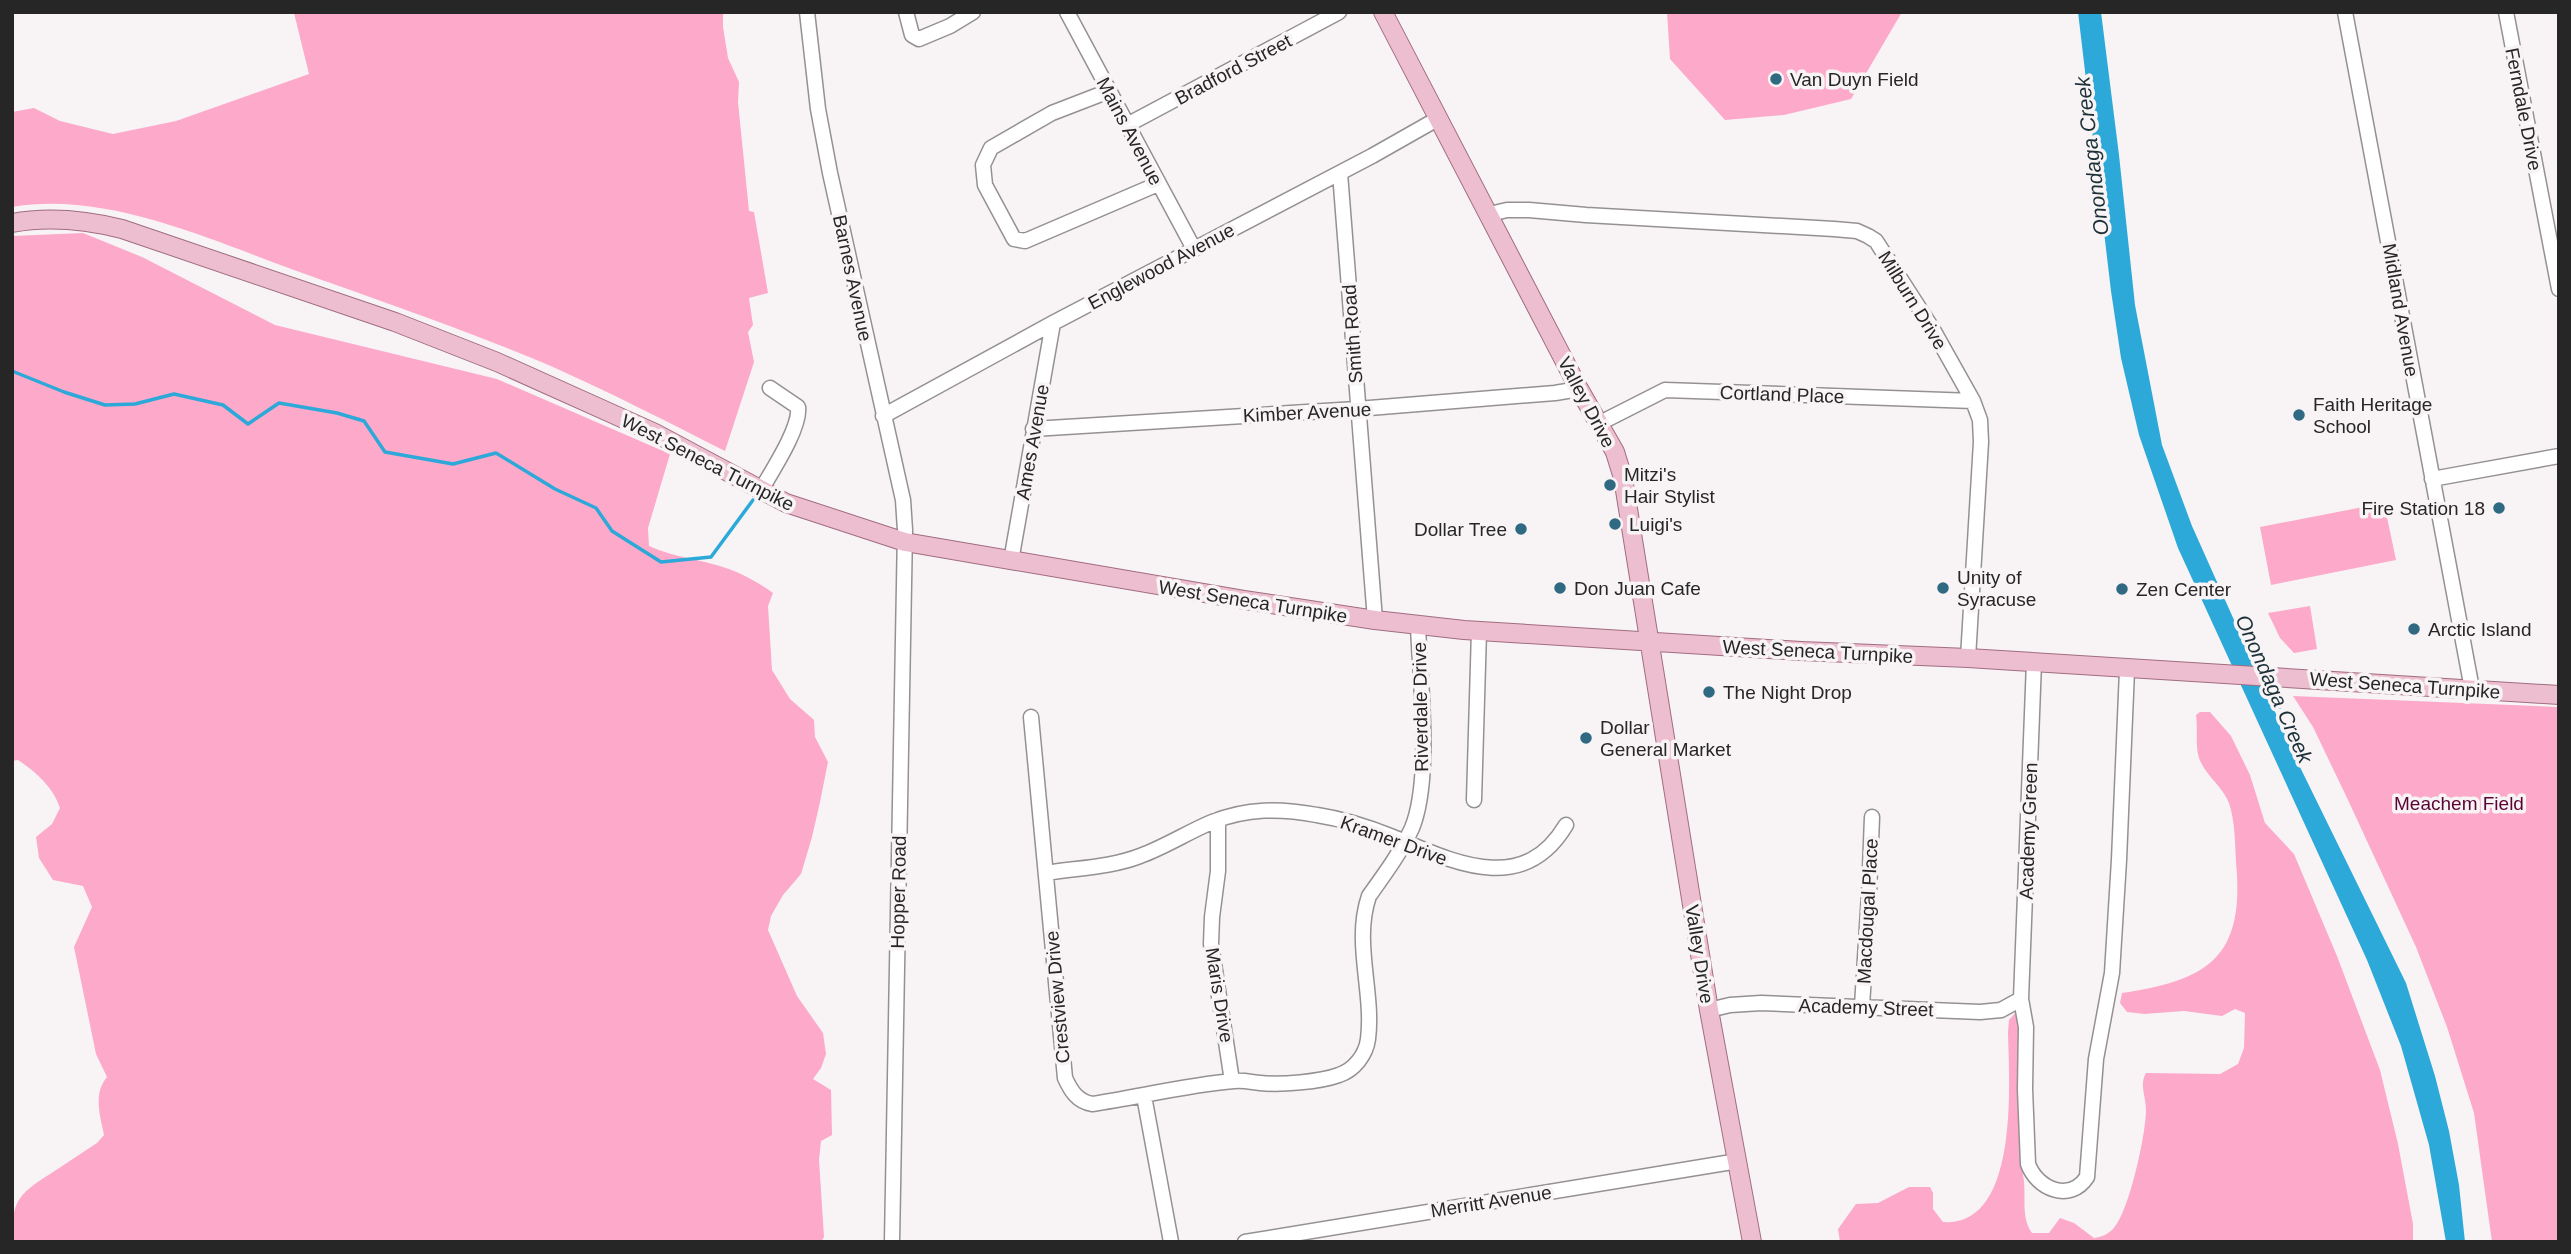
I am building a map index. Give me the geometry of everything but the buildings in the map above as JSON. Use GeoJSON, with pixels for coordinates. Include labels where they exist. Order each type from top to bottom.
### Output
{"type":"FeatureCollection","features":[{"type":"Feature","properties":{"kind":"main road","name":"Valley Drive"},"geometry":{"type":"LineString","coordinates":[[1383,12],[1579,389],[1600,423],[1615,453],[1623,478],[1709,1010],[1752,1242]]}},
{"type":"Feature","properties":{"kind":"main road","name":"West Seneca Turnpike"},"geometry":{"type":"LineString","coordinates":[[12,223],[51,219],[96,222],[395,322],[587,402],[654,433],[786,503],[905,542],[1374,620],[1479,631],[2559,695]]}},
{"type":"Feature","properties":{"kind":"street","name":"Barnes Avenue"},"geometry":{"type":"LineString","coordinates":[[807,12],[818,109],[903,500],[905,542]]}},
{"type":"Feature","properties":{"kind":"street"},"geometry":{"type":"LineString","coordinates":[[906,12],[912,35],[919,39],[974,12]]}},
{"type":"Feature","properties":{"kind":"street","name":"Mains Avenue"},"geometry":{"type":"LineString","coordinates":[[1068,12],[1194,248]]}},
{"type":"Feature","properties":{"kind":"street","name":"Bradford Street"},"geometry":{"type":"LineString","coordinates":[[1127,125],[1339,12]]}},
{"type":"Feature","properties":{"kind":"street","name":"Midland Avenue"},"geometry":{"type":"LineString","coordinates":[[2346,12],[2472,690]]}},
{"type":"Feature","properties":{"kind":"street","name":"Ferndale Drive"},"geometry":{"type":"LineString","coordinates":[[2506,12],[2559,289]]}},
{"type":"Feature","properties":{"kind":"street"},"geometry":{"type":"LineString","coordinates":[[1109,91],[1052,113],[991,148],[983,165],[986,190],[1014,239],[1026,241],[1158,184]]}},
{"type":"Feature","properties":{"kind":"street","name":"Englewood Avenue"},"geometry":{"type":"LineString","coordinates":[[883,416],[1439,118]]}},
{"type":"Feature","properties":{"kind":"street","name":"Smith Road"},"geometry":{"type":"LineString","coordinates":[[1340,173],[1374,620]]}},
{"type":"Feature","properties":{"kind":"street","name":"Milburn Drive"},"geometry":{"type":"LineString","coordinates":[[1489,214],[1507,210],[1529,210],[1744,222],[1857,231],[1876,241],[1932,328],[1973,401],[1980,419],[1981,442],[1968,658]]}},
{"type":"Feature","properties":{"kind":"street","name":"Ames Avenue"},"geometry":{"type":"LineString","coordinates":[[1011,561],[1053,323]]}},
{"type":"Feature","properties":{"kind":"street"},"geometry":{"type":"LineString","coordinates":[[761,490],[792,432],[800,411],[770,388]]}},
{"type":"Feature","properties":{"kind":"street","name":"Kimber Avenue"},"geometry":{"type":"LineString","coordinates":[[1033,429],[1357,409],[1579,389]]}},
{"type":"Feature","properties":{"kind":"street","name":"Cortland Place"},"geometry":{"type":"LineString","coordinates":[[1600,423],[1665,390],[1973,401]]}},
{"type":"Feature","properties":{"kind":"street"},"geometry":{"type":"LineString","coordinates":[[2432,478],[2559,456]]}},
{"type":"Feature","properties":{"kind":"street","name":"Hopper Road"},"geometry":{"type":"LineString","coordinates":[[892,1242],[905,542]]}},
{"type":"Feature","properties":{"kind":"street","name":"Riverdale Drive"},"geometry":{"type":"LineString","coordinates":[[1232,1081],[1283,1084],[1339,1075],[1353,1068],[1368,1041],[1363,928],[1365,909],[1369,896],[1412,827],[1423,766],[1418,625]]}},
{"type":"Feature","properties":{"kind":"street"},"geometry":{"type":"LineString","coordinates":[[1474,800],[1479,631]]}},
{"type":"Feature","properties":{"kind":"street","name":"Academy Green"},"geometry":{"type":"LineString","coordinates":[[2035,662],[2021,999],[2026,1027],[2028,1164],[2032,1175],[2043,1186],[2056,1191],[2084,1182],[2087,1177],[2096,1059],[2112,972],[2127,670]]}},
{"type":"Feature","properties":{"kind":"street","name":"Crestview Drive"},"geometry":{"type":"LineString","coordinates":[[1031,717],[1065,1078],[1073,1094],[1092,1104],[1144,1096]]}},
{"type":"Feature","properties":{"kind":"street","name":"Kramer Drive"},"geometry":{"type":"LineString","coordinates":[[1046,873],[1140,856],[1219,820],[1255,810],[1280,809],[1355,823],[1457,863],[1494,869],[1535,860],[1557,840],[1566,825]]}},
{"type":"Feature","properties":{"kind":"street","name":"Macdougal Place"},"geometry":{"type":"LineString","coordinates":[[1862,1006],[1872,817]]}},
{"type":"Feature","properties":{"kind":"street","name":"Maris Drive"},"geometry":{"type":"LineString","coordinates":[[1219,820],[1219,871],[1211,944],[1232,1081]]}},
{"type":"Feature","properties":{"kind":"street","name":"Academy Street"},"geometry":{"type":"LineString","coordinates":[[1709,1010],[1730,1005],[1761,1003],[1980,1012],[2001,1010],[2021,999]]}},
{"type":"Feature","properties":{"kind":"street"},"geometry":{"type":"LineString","coordinates":[[1171,1242],[1144,1096],[1232,1081]]}},
{"type":"Feature","properties":{"kind":"street","name":"Merritt Avenue"},"geometry":{"type":"LineString","coordinates":[[1245,1242],[1738,1161]]}},
{"type":"Feature","properties":{"kind":"green space"},"geometry":{"type":"Polygon","coordinates":[[[723,12],[728,58],[739,82],[738,102],[749,211],[754,212],[768,293],[749,298],[753,325],[748,332],[754,362],[725,451],[553,367],[192,232],[120,212],[84,206],[48,204],[12,207],[12,112],[34,108],[60,121],[113,134],[176,121],[309,74],[294,13],[723,12]]]}},
{"type":"Feature","properties":{"kind":"green space","name":"Van Duyn Field"},"geometry":{"type":"Polygon","coordinates":[[[1667,12],[1902,12],[1851,99],[1784,115],[1725,120],[1670,59],[1667,12]]]}},
{"type":"Feature","properties":{"kind":"green space"},"geometry":{"type":"Polygon","coordinates":[[[83,233],[142,257],[275,325],[497,379],[670,454],[648,528],[649,546],[729,569],[773,593],[768,606],[772,670],[790,699],[814,720],[815,737],[828,762],[801,874],[783,895],[771,916],[768,930],[797,996],[823,1033],[826,1054],[813,1079],[831,1090],[832,1135],[821,1141],[819,1160],[824,1237],[821,1242],[12,1242],[15,1208],[23,1194],[97,1143],[104,1135],[99,1098],[107,1077],[96,1054],[74,947],[92,907],[83,886],[53,880],[39,858],[36,837],[52,824],[60,808],[53,793],[37,775],[18,760],[12,761],[12,236],[83,233]]]}},
{"type":"Feature","properties":{"kind":"green space"},"geometry":{"type":"Polygon","coordinates":[[[2384,503],[2396,560],[2271,585],[2260,527],[2384,503]]]}},
{"type":"Feature","properties":{"kind":"green space"},"geometry":{"type":"Polygon","coordinates":[[[2310,606],[2317,649],[2294,653],[2280,638],[2268,613],[2310,606]]]}},
{"type":"Feature","properties":{"kind":"green space","name":"Meachem Field"},"geometry":{"type":"Polygon","coordinates":[[[2293,696],[2559,707],[2559,1242],[2492,1242],[2474,1113],[2447,1027],[2416,947],[2348,800],[2313,727],[2293,696]]]}},
{"type":"Feature","properties":{"kind":"green space"},"geometry":{"type":"Polygon","coordinates":[[[2210,712],[2231,736],[2250,775],[2265,823],[2294,854],[2337,956],[2380,1070],[2398,1144],[2413,1224],[2413,1242],[1840,1242],[1838,1229],[1856,1204],[1878,1203],[1909,1187],[1930,1187],[1933,1193],[1933,1209],[1943,1222],[1968,1217],[1986,1201],[1998,1177],[2005,1148],[2009,1083],[2008,1032],[2009,1020],[2016,1012],[2019,1015],[2025,1213],[2032,1233],[2049,1233],[2060,1218],[2074,1223],[2094,1238],[2113,1229],[2125,1207],[2140,1154],[2145,1121],[2143,1086],[2146,1073],[2220,1074],[2238,1064],[2244,1048],[2245,1013],[2235,1009],[2222,1016],[2184,1011],[2144,1014],[2127,1012],[2120,1003],[2122,993],[2152,988],[2199,971],[2215,958],[2227,942],[2234,921],[2237,894],[2232,817],[2226,797],[2199,758],[2196,715],[2210,712]]]}},
{"type":"Feature","properties":{"kind":"water"},"geometry":{"type":"Polygon","coordinates":[[[2078,12],[2101,12],[2135,305],[2162,445],[2192,526],[2297,761],[2406,983],[2449,1131],[2459,1185],[2465,1242],[2446,1242],[2429,1145],[2401,1046],[2367,960],[2178,548],[2139,435],[2121,358],[2111,291],[2078,12]]]}},
{"type":"Feature","properties":{"kind":"waterway"},"geometry":{"type":"LineString","coordinates":[[12,371],[105,405],[135,404],[174,394],[223,405],[248,424],[279,403],[337,413],[364,421],[385,452],[453,464],[496,453],[555,489],[596,508],[612,531],[661,562],[711,557],[753,500]]}},
{"type":"Feature","properties":{"kind":"waterway","name":"Onondaga Creek"},"geometry":{"type":"LineString","coordinates":[[2269,705],[2280,707]]}},
{"type":"Feature","properties":{"kind":"place","name":"Van Duyn Field"},"geometry":{"type":"Point","coordinates":[1776,79]}},
{"type":"Feature","properties":{"kind":"place","name":"Faith Heritage School"},"geometry":{"type":"Point","coordinates":[2299,415]}},
{"type":"Feature","properties":{"kind":"place","name":"Mitzi's Hair Stylist"},"geometry":{"type":"Point","coordinates":[1610,485]}},
{"type":"Feature","properties":{"kind":"place","name":"Fire Station 18"},"geometry":{"type":"Point","coordinates":[2499,508]}},
{"type":"Feature","properties":{"kind":"place","name":"Luigi's"},"geometry":{"type":"Point","coordinates":[1615,524]}},
{"type":"Feature","properties":{"kind":"place","name":"Dollar Tree"},"geometry":{"type":"Point","coordinates":[1521,529]}},
{"type":"Feature","properties":{"kind":"place","name":"Don Juan Cafe"},"geometry":{"type":"Point","coordinates":[1560,588]}},
{"type":"Feature","properties":{"kind":"place","name":"Unity of Syracuse"},"geometry":{"type":"Point","coordinates":[1943,588]}},
{"type":"Feature","properties":{"kind":"place","name":"Zen Center"},"geometry":{"type":"Point","coordinates":[2122,589]}},
{"type":"Feature","properties":{"kind":"place","name":"Arctic Island"},"geometry":{"type":"Point","coordinates":[2414,629]}},
{"type":"Feature","properties":{"kind":"place","name":"The Night Drop"},"geometry":{"type":"Point","coordinates":[1709,692]}},
{"type":"Feature","properties":{"kind":"place","name":"Dollar General Market"},"geometry":{"type":"Point","coordinates":[1586,738]}}]}
